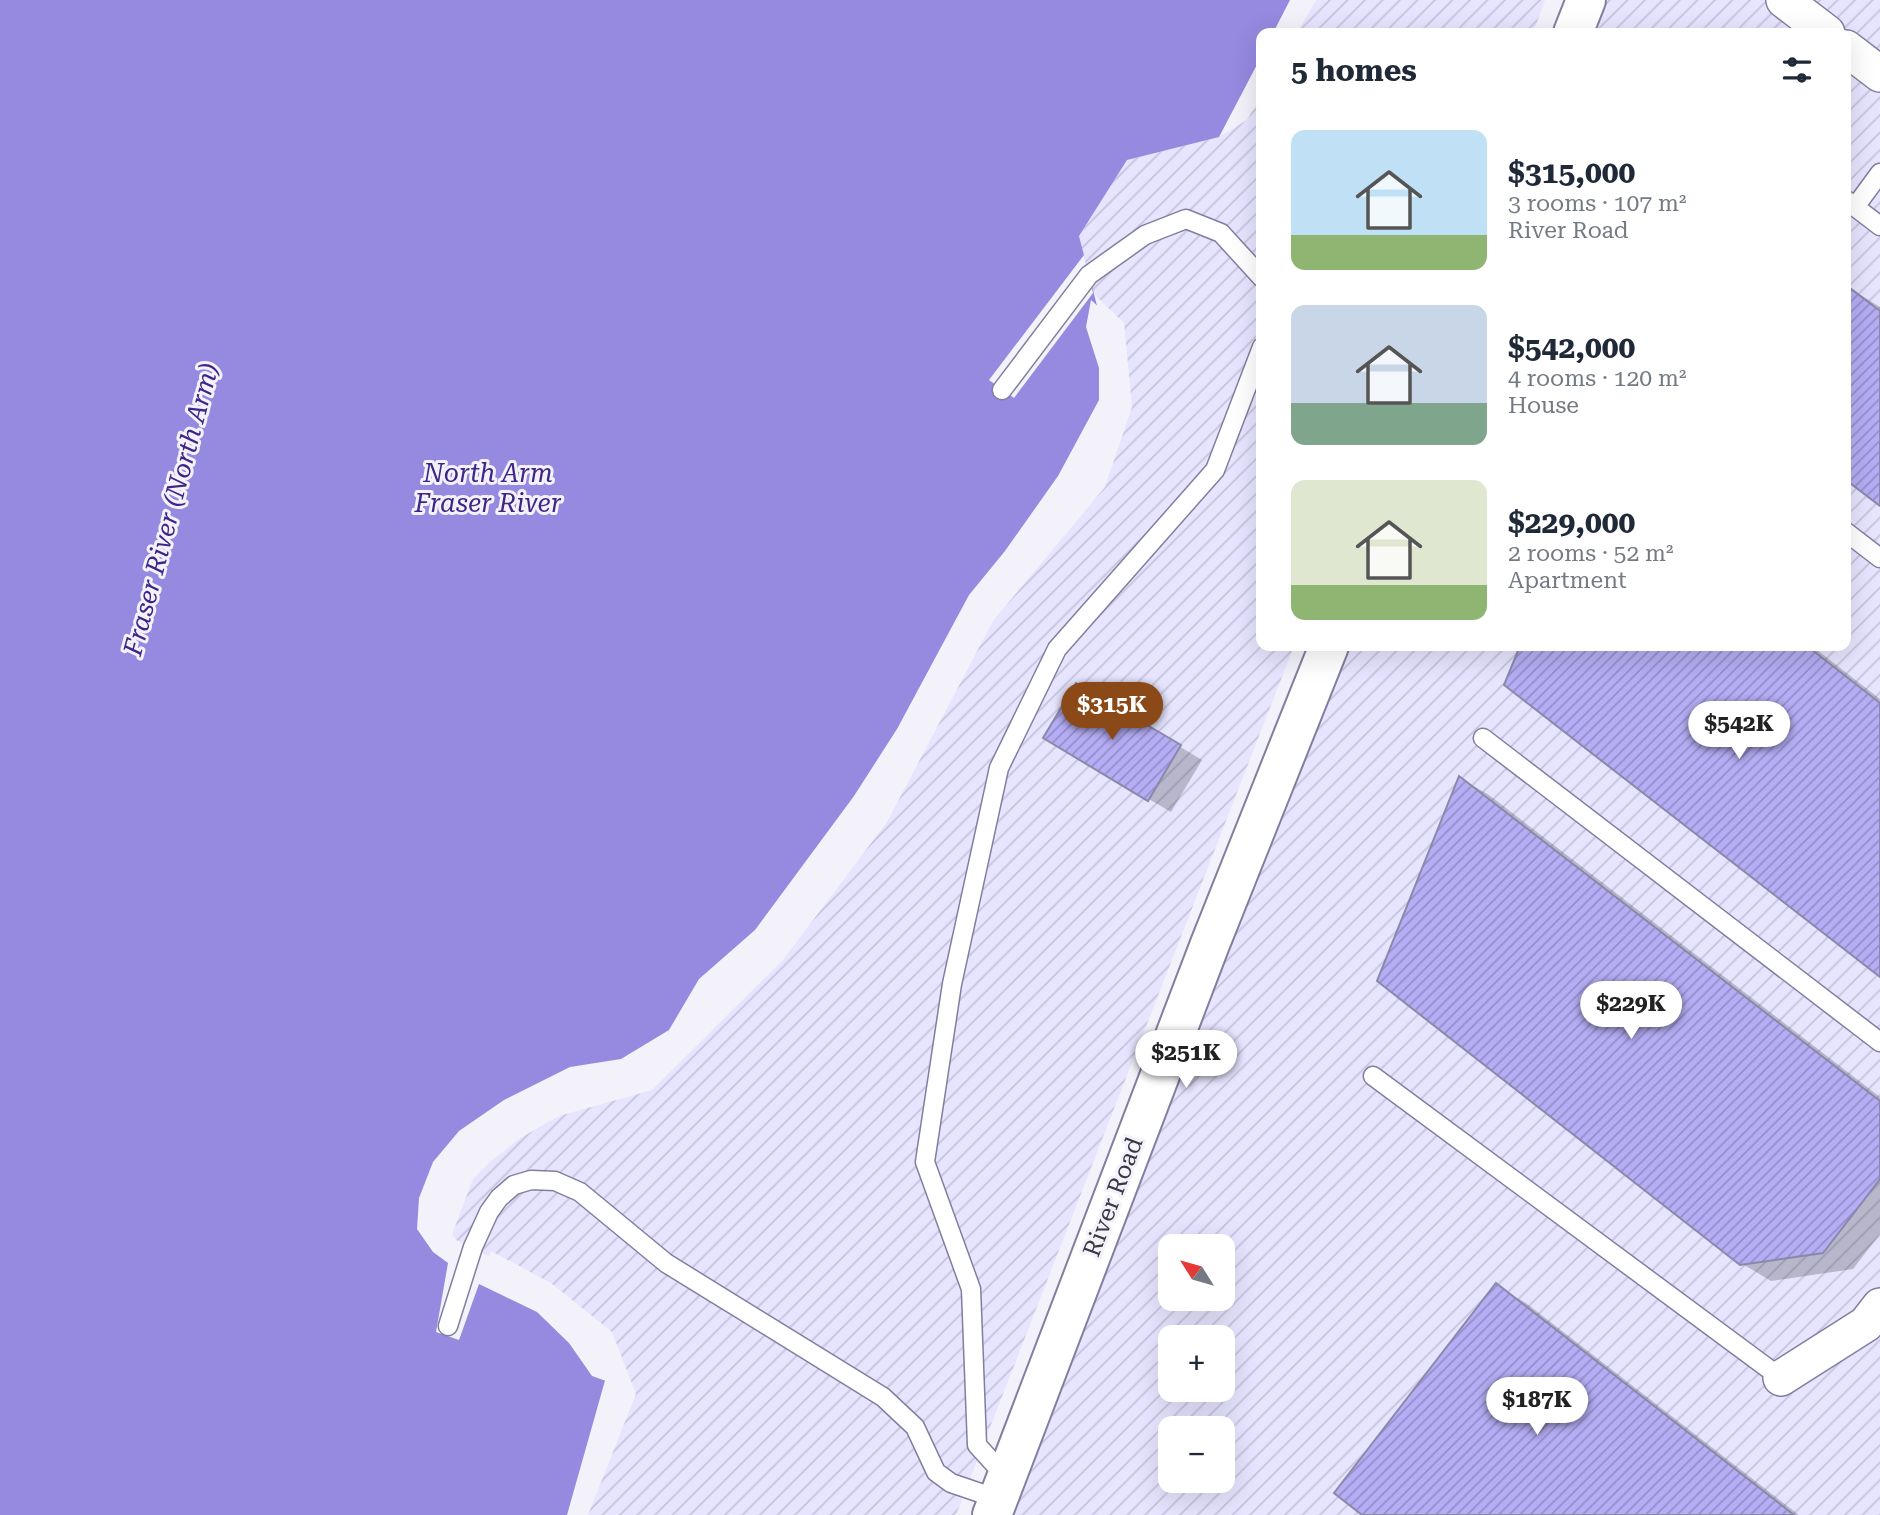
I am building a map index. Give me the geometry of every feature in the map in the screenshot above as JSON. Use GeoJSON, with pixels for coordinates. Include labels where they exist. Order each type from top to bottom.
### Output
{"type":"FeatureCollection","features":[{"type":"Feature","properties":{"kind":"street"},"geometry":{"type":"LineString","coordinates":[[1575,28],[1587,0]]}},
{"type":"Feature","properties":{"kind":"street"},"geometry":{"type":"LineString","coordinates":[[1784,0],[1820,28]]}},
{"type":"Feature","properties":{"kind":"street"},"geometry":{"type":"LineString","coordinates":[[1851,52],[1880,74]]}},
{"type":"Feature","properties":{"kind":"street","name":"River Road"},"geometry":{"type":"LineString","coordinates":[[998,1497],[1210,944],[1327,651]]}},
{"type":"Feature","properties":{"kind":"street"},"geometry":{"type":"LineString","coordinates":[[1781,1378],[1866,1324],[1880,1306]]}},
{"type":"Feature","properties":{"kind":"lane"},"geometry":{"type":"LineString","coordinates":[[1880,173],[1851,203],[1880,226]]}},
{"type":"Feature","properties":{"kind":"lane"},"geometry":{"type":"LineString","coordinates":[[1002,390],[1089,275],[1145,235],[1186,219],[1221,233],[1256,271]]}},
{"type":"Feature","properties":{"kind":"lane"},"geometry":{"type":"LineString","coordinates":[[998,1497],[977,1445],[971,1289],[925,1162],[952,984],[999,768],[1057,649],[1215,470],[1256,363]]}},
{"type":"Feature","properties":{"kind":"lane"},"geometry":{"type":"LineString","coordinates":[[1851,536],[1880,558]]}},
{"type":"Feature","properties":{"kind":"lane"},"geometry":{"type":"LineString","coordinates":[[1483,737],[1880,1042]]}},
{"type":"Feature","properties":{"kind":"lane"},"geometry":{"type":"LineString","coordinates":[[1373,1076],[1781,1378]]}},
{"type":"Feature","properties":{"kind":"lane"},"geometry":{"type":"LineString","coordinates":[[448,1326],[481,1223],[499,1198],[514,1185],[531,1180],[555,1181],[580,1192],[666,1264],[883,1397],[915,1427],[936,1472],[951,1483],[998,1497]]}},
{"type":"Feature","properties":{"kind":"shaded area"},"geometry":{"type":"Polygon","coordinates":[[[1316,0],[1545,0],[1535,28],[1300,28],[1316,0]]]}},
{"type":"Feature","properties":{"kind":"shaded area"},"geometry":{"type":"Polygon","coordinates":[[[1586,0],[1880,0],[1880,1515],[992,1515],[1327,651],[1851,651],[1851,28],[1575,28],[1586,0]]]}},
{"type":"Feature","properties":{"kind":"shaded area"},"geometry":{"type":"Polygon","coordinates":[[[1256,104],[1256,651],[1292,651],[956,1515],[588,1515],[636,1394],[612,1332],[551,1283],[491,1251],[459,1340],[436,1332],[453,1232],[473,1179],[522,1137],[559,1116],[652,1090],[783,960],[887,822],[993,621],[1105,487],[1132,407],[1124,323],[1093,293],[1079,236],[1127,160],[1219,137],[1247,120],[1256,104]]]}},
{"type":"Feature","properties":{"kind":"water","name":"North Arm Fraser River"},"geometry":{"type":"Polygon","coordinates":[[[0,0],[1290,0],[1276,28],[1256,28],[1256,66],[1219,137],[1127,160],[1079,236],[1109,352],[1107,401],[989,595],[767,942],[657,1049],[488,1137],[465,1159],[450,1194],[443,1229],[453,1243],[542,1287],[606,1377],[567,1515],[0,1515],[0,0]]]}},
{"type":"Feature","properties":{"kind":"pier"},"geometry":{"type":"Polygon","coordinates":[[[1084,255],[1093,293],[1014,398],[989,380],[1084,255]]]}},
{"type":"Feature","properties":{"kind":"pier"},"geometry":{"type":"Polygon","coordinates":[[[1091,300],[1101,309],[1112,352],[1111,401],[1077,472],[1044,533],[991,597],[901,757],[770,944],[644,1064],[490,1140],[468,1161],[453,1195],[447,1228],[456,1240],[544,1284],[580,1315],[610,1375],[609,1382],[592,1376],[569,1343],[537,1312],[479,1284],[459,1340],[436,1332],[448,1263],[433,1252],[417,1229],[419,1198],[433,1162],[459,1131],[504,1100],[570,1067],[621,1059],[669,1030],[699,979],[755,930],[854,796],[897,729],[969,595],[1005,551],[1058,476],[1099,400],[1099,368],[1086,327],[1091,300]]]}},
{"type":"Feature","properties":{"kind":"building"},"geometry":{"type":"Polygon","coordinates":[[[1851,289],[1880,311],[1880,506],[1851,484],[1851,289]]]}},
{"type":"Feature","properties":{"kind":"building"},"geometry":{"type":"Polygon","coordinates":[[[1518,651],[1813,651],[1880,703],[1880,977],[1504,685],[1518,651]]]}},
{"type":"Feature","properties":{"kind":"building"},"geometry":{"type":"Polygon","coordinates":[[[1076,683],[1181,745],[1148,801],[1043,738],[1076,683]]]}},
{"type":"Feature","properties":{"kind":"building"},"geometry":{"type":"Polygon","coordinates":[[[1459,776],[1880,1101],[1880,1179],[1823,1253],[1740,1265],[1377,981],[1459,776]]]}},
{"type":"Feature","properties":{"kind":"building"},"geometry":{"type":"Polygon","coordinates":[[[1496,1283],[1794,1515],[1362,1515],[1334,1493],[1496,1283]]]}},
{"type":"Feature","properties":{"kind":"water label","name":"Fraser River (North Arm)"},"geometry":{"type":"Point","coordinates":[171,509]}}]}
